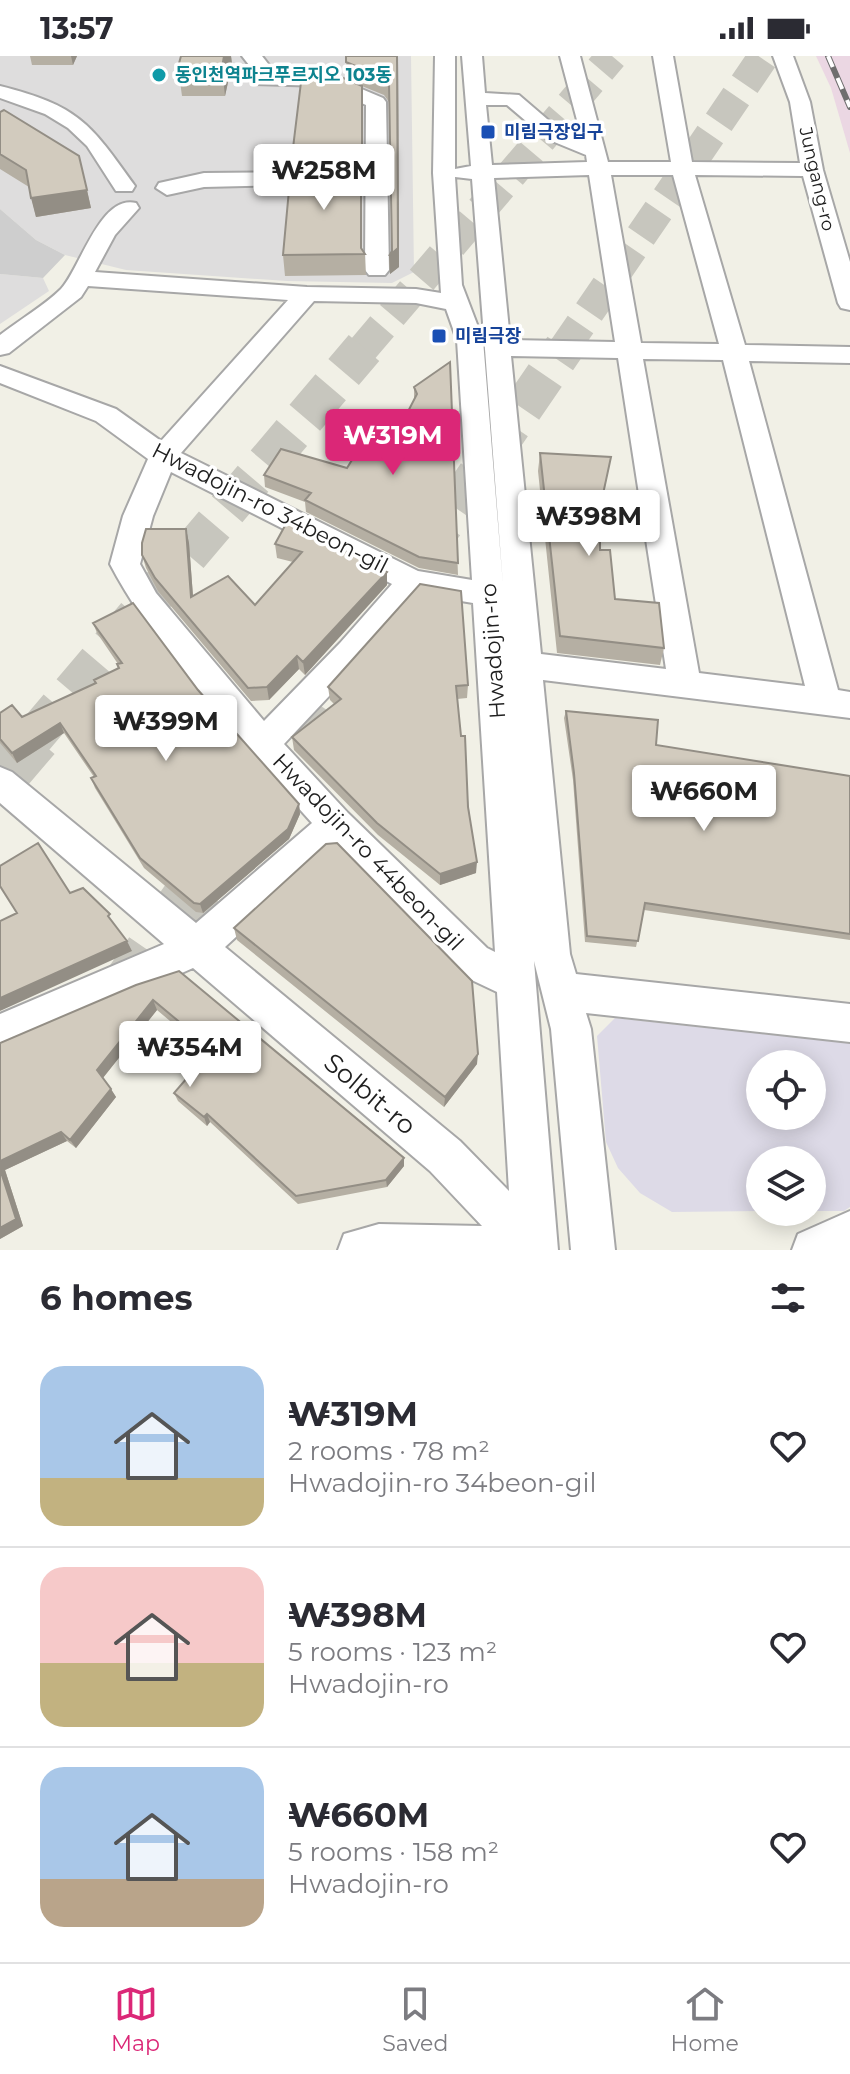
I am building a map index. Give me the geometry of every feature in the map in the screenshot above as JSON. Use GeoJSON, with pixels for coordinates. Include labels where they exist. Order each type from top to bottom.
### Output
{"type":"FeatureCollection","features":[{"type":"Feature","properties":{"kind":"street"},"geometry":{"type":"LineString","coordinates":[[252,56],[259,65],[261,80],[326,80],[376,102],[377,270]]}},
{"type":"Feature","properties":{"kind":"street","name":"Hwadojin-ro"},"geometry":{"type":"LineString","coordinates":[[445,56],[444,173],[450,285],[470,340],[505,598]]}},
{"type":"Feature","properties":{"kind":"street","name":"Hwadojin-ro"},"geometry":{"type":"LineString","coordinates":[[472,56],[498,348],[505,598],[510,663],[516,981],[536,1250]]}},
{"type":"Feature","properties":{"kind":"street"},"geometry":{"type":"LineString","coordinates":[[570,56],[599,160],[685,684]]}},
{"type":"Feature","properties":{"kind":"street"},"geometry":{"type":"LineString","coordinates":[[510,663],[838,703],[786,552],[683,171],[663,56]]}},
{"type":"Feature","properties":{"kind":"street","name":"Jungang-ro"},"geometry":{"type":"LineString","coordinates":[[783,56],[800,102],[812,170],[850,303]]}},
{"type":"Feature","properties":{"kind":"street"},"geometry":{"type":"LineString","coordinates":[[0,92],[35,103],[70,120],[92,140],[111,172],[144,199]]}},
{"type":"Feature","properties":{"kind":"street"},"geometry":{"type":"LineString","coordinates":[[476,99],[512,99],[554,135],[599,160]]}},
{"type":"Feature","properties":{"kind":"street"},"geometry":{"type":"LineString","coordinates":[[444,173],[483,173],[599,160],[683,171],[812,170]]}},
{"type":"Feature","properties":{"kind":"street"},"geometry":{"type":"LineString","coordinates":[[0,347],[72,292],[105,232],[144,199],[204,180],[377,179]]}},
{"type":"Feature","properties":{"kind":"street"},"geometry":{"type":"LineString","coordinates":[[79,278],[307,294],[347,285],[457,303]]}},
{"type":"Feature","properties":{"kind":"street","name":"Hwadojin-ro 44beon-gil"},"geometry":{"type":"LineString","coordinates":[[307,294],[163,456],[138,516],[125,564],[145,601],[263,744],[335,824],[473,961],[516,981]]}},
{"type":"Feature","properties":{"kind":"street"},"geometry":{"type":"LineString","coordinates":[[498,348],[850,355]]}},
{"type":"Feature","properties":{"kind":"street","name":"Hwadojin-ro 34beon-gil"},"geometry":{"type":"LineString","coordinates":[[0,374],[106,415],[163,456],[412,581],[505,598]]}},
{"type":"Feature","properties":{"kind":"street","name":"Hwadojin-ro 34beon-gil"},"geometry":{"type":"LineString","coordinates":[[351,652],[412,581]]}},
{"type":"Feature","properties":{"kind":"street","name":"Hwadojin-ro 44beon-gil"},"geometry":{"type":"LineString","coordinates":[[263,744],[351,652]]}},
{"type":"Feature","properties":{"kind":"street","name":"Hwadojin-ro"},"geometry":{"type":"LineString","coordinates":[[510,663],[551,954],[571,1029],[593,1250]]}},
{"type":"Feature","properties":{"kind":"street","name":"Solbit-ro"},"geometry":{"type":"LineString","coordinates":[[0,782],[445,1156],[536,1250]]}},
{"type":"Feature","properties":{"kind":"street"},"geometry":{"type":"LineString","coordinates":[[0,1034],[195,949],[335,824]]}},
{"type":"Feature","properties":{"kind":"street"},"geometry":{"type":"LineString","coordinates":[[561,991],[850,1023]]}},
{"type":"Feature","properties":{"kind":"street"},"geometry":{"type":"LineString","coordinates":[[814,1250],[850,1233]]}},
{"type":"Feature","properties":{"kind":"street"},"geometry":{"type":"LineString","coordinates":[[360,1250],[379,1246],[536,1250]]}},
{"type":"Feature","properties":{"kind":"shaded area"},"geometry":{"type":"Polygon","coordinates":[[[0,56],[411,56],[414,272],[392,283],[287,281],[126,270],[65,255],[36,240],[0,209],[0,56]]]}},
{"type":"Feature","properties":{"kind":"shaded area"},"geometry":{"type":"Polygon","coordinates":[[[816,56],[850,56],[850,153],[831,88],[816,56]]]}},
{"type":"Feature","properties":{"kind":"shaded area"},"geometry":{"type":"Polygon","coordinates":[[[0,209],[36,240],[65,255],[43,278],[0,274],[0,209]]]}},
{"type":"Feature","properties":{"kind":"shaded area"},"geometry":{"type":"Polygon","coordinates":[[[0,274],[43,278],[49,291],[0,324],[0,274]]]}},
{"type":"Feature","properties":{"kind":"shaded area"},"geometry":{"type":"Polygon","coordinates":[[[615,1018],[850,1043],[850,1207],[844,1211],[826,1211],[826,1146],[746,1146],[746,1211],[672,1212],[640,1193],[618,1168],[606,1142],[597,1036],[615,1018]]]}},
{"type":"Feature","properties":{"kind":"building"},"geometry":{"type":"Polygon","coordinates":[[[181,56],[224,56],[222,68],[178,67],[181,56]]]}},
{"type":"Feature","properties":{"kind":"building"},"geometry":{"type":"Polygon","coordinates":[[[346,56],[397,56],[398,248],[389,256],[392,251],[389,84],[384,78],[346,62],[346,56]]]}},
{"type":"Feature","properties":{"kind":"building"},"geometry":{"type":"Polygon","coordinates":[[[302,74],[334,74],[362,86],[362,148],[293,148],[302,74]]]}},
{"type":"Feature","properties":{"kind":"building"},"geometry":{"type":"Polygon","coordinates":[[[4,110],[79,156],[87,190],[31,198],[26,170],[0,154],[0,112],[4,110]]]}},
{"type":"Feature","properties":{"kind":"building"},"geometry":{"type":"Polygon","coordinates":[[[291,168],[361,168],[361,248],[365,254],[283,255],[291,168]]]}},
{"type":"Feature","properties":{"kind":"building"},"geometry":{"type":"Polygon","coordinates":[[[450,362],[458,563],[419,557],[305,500],[311,493],[264,475],[281,449],[347,468],[376,421],[399,429],[417,394],[414,387],[450,362]]]}},
{"type":"Feature","properties":{"kind":"building"},"geometry":{"type":"Polygon","coordinates":[[[540,453],[611,457],[600,508],[600,550],[610,550],[615,599],[659,603],[664,648],[560,636],[540,453]]]}},
{"type":"Feature","properties":{"kind":"building"},"geometry":{"type":"Polygon","coordinates":[[[287,522],[387,572],[303,662],[297,656],[267,687],[248,688],[155,578],[142,555],[142,543],[146,529],[186,529],[191,597],[228,576],[255,605],[302,552],[275,544],[287,522]]]}},
{"type":"Feature","properties":{"kind":"building"},"geometry":{"type":"Polygon","coordinates":[[[420,584],[461,591],[468,685],[456,686],[461,736],[465,736],[468,807],[477,862],[440,874],[377,823],[292,737],[341,699],[328,687],[420,584]]]}},
{"type":"Feature","properties":{"kind":"building"},"geometry":{"type":"Polygon","coordinates":[[[133,603],[198,690],[299,804],[288,829],[200,904],[194,903],[140,858],[91,778],[96,776],[60,723],[12,753],[0,739],[0,713],[12,705],[22,717],[96,683],[94,680],[119,668],[117,664],[122,663],[93,623],[133,603]]]}},
{"type":"Feature","properties":{"kind":"building"},"geometry":{"type":"Polygon","coordinates":[[[566,711],[658,720],[656,745],[850,776],[850,934],[645,903],[638,941],[587,936],[566,711]]]}},
{"type":"Feature","properties":{"kind":"building"},"geometry":{"type":"Polygon","coordinates":[[[38,843],[70,893],[83,888],[110,914],[108,916],[127,941],[0,998],[0,921],[17,913],[0,886],[0,866],[38,843]]]}},
{"type":"Feature","properties":{"kind":"building"},"geometry":{"type":"Polygon","coordinates":[[[337,843],[472,981],[478,1054],[445,1097],[234,928],[326,844],[337,843]]]}},
{"type":"Feature","properties":{"kind":"building"},"geometry":{"type":"Polygon","coordinates":[[[179,971],[404,1158],[386,1180],[296,1196],[207,1114],[204,1117],[174,1093],[212,1049],[153,1000],[97,1070],[111,1089],[70,1140],[61,1132],[0,1161],[0,1043],[136,985],[179,971]]]}},
{"type":"Feature","properties":{"kind":"building"},"geometry":{"type":"Polygon","coordinates":[[[0,1169],[16,1219],[0,1228],[0,1169]]]}},
{"type":"Feature","properties":{"kind":"tunnel"},"geometry":{"type":"LineString","coordinates":[[362,350],[612,56]]}},
{"type":"Feature","properties":{"kind":"tunnel"},"geometry":{"type":"LineString","coordinates":[[563,350],[764,56]]}},
{"type":"Feature","properties":{"kind":"tunnel"},"geometry":{"type":"LineString","coordinates":[[33,738],[364,348]]}},
{"type":"Feature","properties":{"kind":"tunnel"},"geometry":{"type":"LineString","coordinates":[[421,557],[564,348]]}},
{"type":"Feature","properties":{"kind":"tunnel"},"geometry":{"type":"LineString","coordinates":[[297,738],[353,657]]}},
{"type":"Feature","properties":{"kind":"tunnel"},"geometry":{"type":"LineString","coordinates":[[0,777],[35,736]]}},
{"type":"Feature","properties":{"kind":"tunnel"},"geometry":{"type":"LineString","coordinates":[[256,798],[299,736]]}},
{"type":"Feature","properties":{"kind":"tunnel"},"geometry":{"type":"LineString","coordinates":[[121,996],[218,855]]}},
{"type":"Feature","properties":{"kind":"railway"},"geometry":{"type":"LineString","coordinates":[[828,56],[850,107]]}},
{"type":"Feature","properties":{"kind":"place","name":"동인천역파크푸르지오 103동"},"geometry":{"type":"Point","coordinates":[159,75]}},
{"type":"Feature","properties":{"kind":"place","name":"미림극장입구"},"geometry":{"type":"Point","coordinates":[488,132]}},
{"type":"Feature","properties":{"kind":"place","name":"미림극장"},"geometry":{"type":"Point","coordinates":[439,336]}}]}
